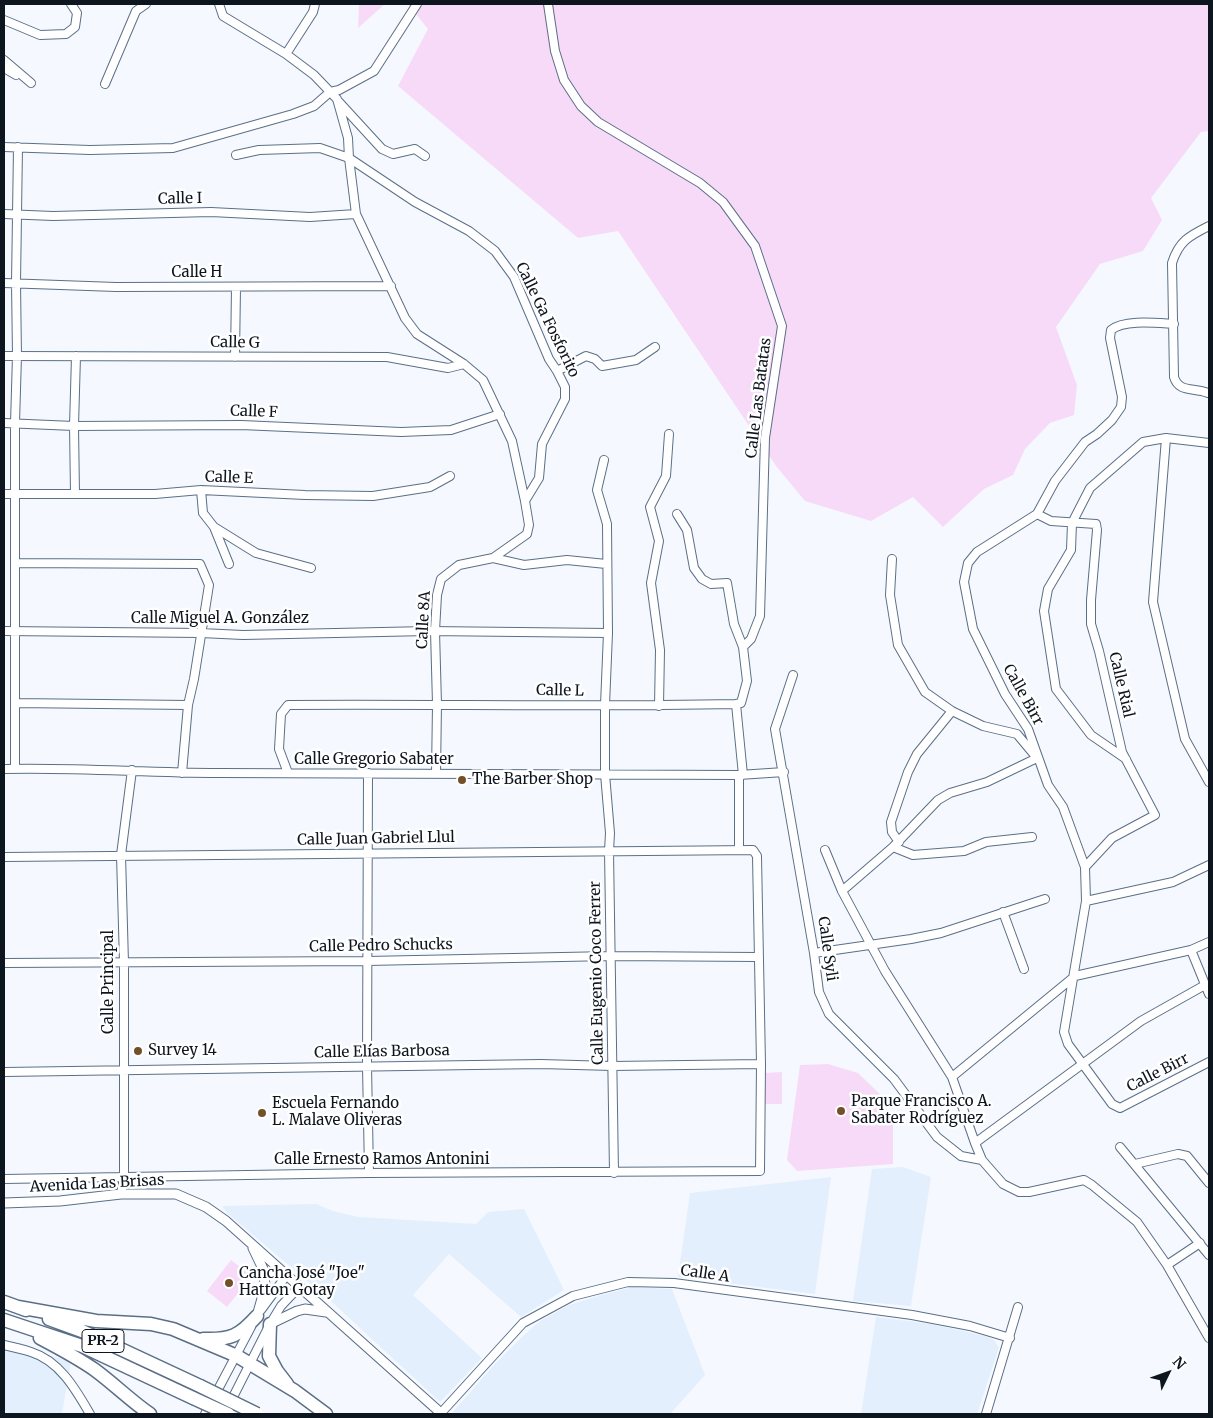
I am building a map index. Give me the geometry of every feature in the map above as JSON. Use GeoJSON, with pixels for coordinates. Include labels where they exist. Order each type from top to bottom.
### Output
{"type":"FeatureCollection","features":[{"type":"Feature","properties":{"kind":"highway","name":"PR-2"},"geometry":{"type":"LineString","coordinates":[[4,1302],[82,1331],[256,1414]]}},
{"type":"Feature","properties":{"kind":"highway"},"geometry":{"type":"LineString","coordinates":[[18,1307],[96,1321],[151,1324],[172,1329],[236,1356],[289,1388],[326,1414]]}},
{"type":"Feature","properties":{"kind":"highway"},"geometry":{"type":"LineString","coordinates":[[197,1338],[215,1340],[234,1337],[244,1331],[257,1316]]}},
{"type":"Feature","properties":{"kind":"highway"},"geometry":{"type":"LineString","coordinates":[[7,1321],[71,1354],[150,1414]]}},
{"type":"Feature","properties":{"kind":"highway","name":"PR-2"},"geometry":{"type":"LineString","coordinates":[[7,1321],[82,1346],[226,1414]]}},
{"type":"Feature","properties":{"kind":"highway"},"geometry":{"type":"LineString","coordinates":[[270,1324],[269,1356],[289,1388]]}},
{"type":"Feature","properties":{"kind":"street"},"geometry":{"type":"LineString","coordinates":[[4,20],[40,35],[66,34],[75,27],[77,13],[71,4]]}},
{"type":"Feature","properties":{"kind":"street"},"geometry":{"type":"LineString","coordinates":[[105,84],[136,11],[146,4]]}},
{"type":"Feature","properties":{"kind":"street"},"geometry":{"type":"LineString","coordinates":[[219,4],[223,16],[286,54],[314,75],[382,149],[393,154],[415,149],[424,156]]}},
{"type":"Feature","properties":{"kind":"street"},"geometry":{"type":"LineString","coordinates":[[286,54],[313,12],[315,4]]}},
{"type":"Feature","properties":{"kind":"street"},"geometry":{"type":"LineString","coordinates":[[4,147],[90,150],[172,148],[292,114],[314,106],[330,92],[339,90],[374,71],[417,4]]}},
{"type":"Feature","properties":{"kind":"street","name":"Calle Las Batatas"},"geometry":{"type":"LineString","coordinates":[[548,4],[555,51],[564,80],[581,106],[598,122],[700,183],[723,202],[755,246],[782,326],[765,438],[760,616],[751,639],[743,647]]}},
{"type":"Feature","properties":{"kind":"street"},"geometry":{"type":"LineString","coordinates":[[4,60],[31,83],[4,68]]}},
{"type":"Feature","properties":{"kind":"street"},"geometry":{"type":"LineString","coordinates":[[336,99],[348,138],[348,158],[356,214],[405,318],[417,334],[464,364],[483,380],[512,440],[530,525],[527,534],[493,558]]}},
{"type":"Feature","properties":{"kind":"street"},"geometry":{"type":"LineString","coordinates":[[15,769],[15,423],[18,147]]}},
{"type":"Feature","properties":{"kind":"street","name":"Calle Ga Fosforito"},"geometry":{"type":"LineString","coordinates":[[236,155],[259,150],[320,148],[348,158],[415,202],[469,231],[495,251],[514,277],[549,359],[565,387],[565,399],[542,444],[539,478],[525,501]]}},
{"type":"Feature","properties":{"kind":"street","name":"Calle I"},"geometry":{"type":"LineString","coordinates":[[4,214],[53,216],[211,212],[310,218],[356,214]]}},
{"type":"Feature","properties":{"kind":"street"},"geometry":{"type":"LineString","coordinates":[[1209,226],[1188,236],[1176,250],[1172,263],[1174,377],[1176,384],[1180,388],[1200,390],[1209,394]]}},
{"type":"Feature","properties":{"kind":"street","name":"Calle H"},"geometry":{"type":"LineString","coordinates":[[4,283],[236,287],[391,286]]}},
{"type":"Feature","properties":{"kind":"street"},"geometry":{"type":"LineString","coordinates":[[235,357],[236,287]]}},
{"type":"Feature","properties":{"kind":"street","name":"Calle Birr"},"geometry":{"type":"LineString","coordinates":[[1174,324],[1141,322],[1116,326],[1111,330],[1110,338],[1122,397],[1121,407],[1112,420],[1085,442],[1055,481],[1037,514],[977,552],[968,563],[964,582],[973,629],[1005,694],[1028,729],[1048,785],[1063,807],[1085,866],[1086,901],[1075,976],[1064,1032],[1068,1044],[1112,1104],[1120,1108],[1209,1062]]}},
{"type":"Feature","properties":{"kind":"street"},"geometry":{"type":"LineString","coordinates":[[557,371],[586,356],[596,359],[602,366],[636,360],[655,347]]}},
{"type":"Feature","properties":{"kind":"street","name":"Calle G"},"geometry":{"type":"LineString","coordinates":[[4,356],[387,357],[448,368],[464,364]]}},
{"type":"Feature","properties":{"kind":"street"},"geometry":{"type":"LineString","coordinates":[[74,494],[76,356]]}},
{"type":"Feature","properties":{"kind":"street","name":"Calle F"},"geometry":{"type":"LineString","coordinates":[[4,423],[74,426],[242,425],[401,432],[451,430],[500,414]]}},
{"type":"Feature","properties":{"kind":"street"},"geometry":{"type":"LineString","coordinates":[[659,706],[660,650],[651,583],[659,540],[650,507],[666,476],[669,434]]}},
{"type":"Feature","properties":{"kind":"street"},"geometry":{"type":"LineString","coordinates":[[1126,759],[1091,735],[1056,689],[1044,611],[1048,589],[1071,550],[1072,523],[1090,488],[1096,482],[1143,442],[1166,438],[1209,443]]}},
{"type":"Feature","properties":{"kind":"street"},"geometry":{"type":"LineString","coordinates":[[1166,438],[1153,602],[1185,739],[1209,782]]}},
{"type":"Feature","properties":{"kind":"street","name":"Calle Eugenio Coco Ferrer"},"geometry":{"type":"LineString","coordinates":[[604,460],[597,490],[608,524],[606,564],[608,633],[605,774],[610,833],[608,851],[614,1172]]}},
{"type":"Feature","properties":{"kind":"street","name":"Calle E"},"geometry":{"type":"LineString","coordinates":[[4,494],[155,494],[201,490],[373,496],[430,486],[450,476]]}},
{"type":"Feature","properties":{"kind":"street"},"geometry":{"type":"LineString","coordinates":[[201,490],[203,513],[214,527],[229,564]]}},
{"type":"Feature","properties":{"kind":"street"},"geometry":{"type":"LineString","coordinates":[[676,514],[687,530],[694,568],[702,579],[711,584],[727,583],[734,624],[743,647],[747,682],[741,703],[736,704],[741,775],[739,849]]}},
{"type":"Feature","properties":{"kind":"street","name":"Calle Rial"},"geometry":{"type":"LineString","coordinates":[[1037,514],[1051,521],[1096,524],[1091,600],[1092,624],[1122,752],[1155,815],[1112,838],[1085,866]]}},
{"type":"Feature","properties":{"kind":"street"},"geometry":{"type":"LineString","coordinates":[[214,527],[256,553],[311,568]]}},
{"type":"Feature","properties":{"kind":"street","name":"Calle 8A"},"geometry":{"type":"LineString","coordinates":[[436,774],[436,631],[437,594],[441,579],[459,565],[493,558],[524,565],[567,560],[606,564]]}},
{"type":"Feature","properties":{"kind":"street"},"geometry":{"type":"LineString","coordinates":[[842,891],[896,844],[938,800],[950,793],[987,782],[1037,758],[1017,734],[983,726],[952,711],[925,692],[898,644],[890,595],[892,559]]}},
{"type":"Feature","properties":{"kind":"street"},"geometry":{"type":"LineString","coordinates":[[16,563],[200,564],[209,585],[188,705],[182,773]]}},
{"type":"Feature","properties":{"kind":"street","name":"Calle Miguel A. González"},"geometry":{"type":"LineString","coordinates":[[4,631],[201,633],[243,636],[436,631],[608,633]]}},
{"type":"Feature","properties":{"kind":"street","name":"Calle Syli"},"geometry":{"type":"LineString","coordinates":[[793,675],[775,729],[784,772],[819,992],[829,1014],[894,1079],[937,1138],[961,1156],[982,1160]]}},
{"type":"Feature","properties":{"kind":"street"},"geometry":{"type":"LineString","coordinates":[[15,703],[188,705]]}},
{"type":"Feature","properties":{"kind":"street","name":"Calle L"},"geometry":{"type":"LineString","coordinates":[[288,773],[279,749],[281,714],[288,705],[659,706],[736,704]]}},
{"type":"Feature","properties":{"kind":"street"},"geometry":{"type":"LineString","coordinates":[[952,711],[917,754],[908,772],[891,822],[896,844],[913,855],[964,851],[986,842],[1032,837]]}},
{"type":"Feature","properties":{"kind":"street","name":"Calle Gregorio Sabater"},"geometry":{"type":"LineString","coordinates":[[4,769],[132,770],[182,773],[436,774],[741,775],[784,772]]}},
{"type":"Feature","properties":{"kind":"street","name":"Calle Principal"},"geometry":{"type":"LineString","coordinates":[[121,1194],[124,1178],[124,963],[121,856],[132,770]]}},
{"type":"Feature","properties":{"kind":"street"},"geometry":{"type":"LineString","coordinates":[[368,773],[366,1066],[369,1173]]}},
{"type":"Feature","properties":{"kind":"street","name":"Calle Juan Gabriel Llul"},"geometry":{"type":"LineString","coordinates":[[4,857],[753,850],[757,856],[758,957]]}},
{"type":"Feature","properties":{"kind":"street"},"geometry":{"type":"LineString","coordinates":[[825,850],[842,891],[885,971],[952,1077],[982,1160],[1002,1184],[1019,1192],[1029,1192],[1084,1180],[1092,1185],[1137,1222],[1167,1265],[1209,1338]]}},
{"type":"Feature","properties":{"kind":"street"},"geometry":{"type":"LineString","coordinates":[[1086,901],[1174,882],[1209,865]]}},
{"type":"Feature","properties":{"kind":"street"},"geometry":{"type":"LineString","coordinates":[[814,953],[940,933],[1045,899]]}},
{"type":"Feature","properties":{"kind":"street"},"geometry":{"type":"LineString","coordinates":[[1003,912],[1024,969]]}},
{"type":"Feature","properties":{"kind":"street"},"geometry":{"type":"LineString","coordinates":[[952,1077],[1075,976],[1191,950],[1209,942]]}},
{"type":"Feature","properties":{"kind":"street"},"geometry":{"type":"LineString","coordinates":[[1191,950],[1209,994]]}},
{"type":"Feature","properties":{"kind":"street","name":"Calle Pedro Schucks"},"geometry":{"type":"LineString","coordinates":[[4,963],[611,956],[758,957]]}},
{"type":"Feature","properties":{"kind":"street"},"geometry":{"type":"LineString","coordinates":[[758,957],[761,1064]]}},
{"type":"Feature","properties":{"kind":"street"},"geometry":{"type":"LineString","coordinates":[[975,1143],[1141,1021],[1205,986]]}},
{"type":"Feature","properties":{"kind":"street","name":"Calle Elías Barbosa"},"geometry":{"type":"LineString","coordinates":[[4,1072],[541,1064],[612,1066],[761,1064]]}},
{"type":"Feature","properties":{"kind":"street","name":"Calle Ernesto Ramos Antonini"},"geometry":{"type":"LineString","coordinates":[[4,1179],[369,1173],[760,1171],[761,1064]]}},
{"type":"Feature","properties":{"kind":"street"},"geometry":{"type":"LineString","coordinates":[[1120,1147],[1209,1255]]}},
{"type":"Feature","properties":{"kind":"street"},"geometry":{"type":"LineString","coordinates":[[1135,1164],[1178,1154],[1186,1156],[1209,1183]]}},
{"type":"Feature","properties":{"kind":"street","name":"Avenida Las Brisas"},"geometry":{"type":"LineString","coordinates":[[4,1203],[121,1194],[176,1194],[206,1207],[226,1221],[441,1414]]}},
{"type":"Feature","properties":{"kind":"street"},"geometry":{"type":"LineString","coordinates":[[1167,1265],[1200,1243]]}},
{"type":"Feature","properties":{"kind":"street"},"geometry":{"type":"LineString","coordinates":[[251,1244],[264,1271],[264,1288],[257,1316]]}},
{"type":"Feature","properties":{"kind":"street"},"geometry":{"type":"LineString","coordinates":[[205,1414],[257,1316],[268,1298],[286,1276]]}},
{"type":"Feature","properties":{"kind":"street","name":"Calle A"},"geometry":{"type":"LineString","coordinates":[[441,1414],[522,1323],[573,1296],[628,1282],[674,1283],[912,1316],[970,1326],[1010,1338]]}},
{"type":"Feature","properties":{"kind":"street"},"geometry":{"type":"LineString","coordinates":[[226,1414],[270,1324],[281,1306],[299,1287]]}},
{"type":"Feature","properties":{"kind":"street"},"geometry":{"type":"LineString","coordinates":[[986,1414],[1018,1307]]}},
{"type":"Feature","properties":{"kind":"street"},"geometry":{"type":"LineString","coordinates":[[270,1324],[290,1313],[306,1309],[326,1312]]}},
{"type":"Feature","properties":{"kind":"street"},"geometry":{"type":"LineString","coordinates":[[4,1345],[33,1352],[47,1360],[69,1380],[90,1414]]}},
{"type":"Feature","properties":{"kind":"shaded area"},"geometry":{"type":"Polygon","coordinates":[[[359,4],[385,4],[358,28],[359,4]]]}},
{"type":"Feature","properties":{"kind":"shaded area"},"geometry":{"type":"Polygon","coordinates":[[[408,4],[1209,4],[1209,131],[1201,132],[1151,198],[1162,220],[1143,251],[1100,264],[1056,327],[1077,385],[1074,415],[1050,423],[1025,449],[1013,475],[984,489],[943,527],[913,497],[871,521],[805,501],[776,466],[618,231],[578,238],[398,86],[428,29],[408,4]]]}},
{"type":"Feature","properties":{"kind":"shaded area","name":"Parque Francisco A. Sabater Rodríguez"},"geometry":{"type":"Polygon","coordinates":[[[828,1064],[858,1073],[882,1096],[893,1125],[893,1164],[797,1171],[787,1160],[800,1065],[828,1064]]]}},
{"type":"Feature","properties":{"kind":"shaded area"},"geometry":{"type":"Polygon","coordinates":[[[782,1072],[782,1104],[765,1104],[764,1073],[782,1072]]]}},
{"type":"Feature","properties":{"kind":"shaded area"},"geometry":{"type":"Polygon","coordinates":[[[903,1167],[931,1177],[911,1306],[853,1301],[872,1169],[903,1167]]]}},
{"type":"Feature","properties":{"kind":"shaded area"},"geometry":{"type":"Polygon","coordinates":[[[831,1177],[815,1294],[678,1277],[690,1193],[831,1177]]]}},
{"type":"Feature","properties":{"kind":"shaded area"},"geometry":{"type":"Polygon","coordinates":[[[316,1204],[333,1211],[359,1217],[476,1224],[488,1212],[524,1209],[564,1290],[521,1317],[449,1254],[413,1295],[482,1358],[440,1402],[333,1303],[226,1212],[222,1206],[316,1204]]]}},
{"type":"Feature","properties":{"kind":"shaded area","name":"Cancha José \"Joe\" Hatton Gotay"},"geometry":{"type":"Polygon","coordinates":[[[231,1260],[252,1276],[227,1307],[207,1291],[231,1260]]]}},
{"type":"Feature","properties":{"kind":"shaded area"},"geometry":{"type":"Polygon","coordinates":[[[633,1287],[672,1289],[705,1375],[670,1414],[452,1413],[494,1365],[540,1321],[569,1305],[633,1287]]]}},
{"type":"Feature","properties":{"kind":"shaded area"},"geometry":{"type":"Polygon","coordinates":[[[876,1317],[932,1324],[989,1337],[995,1341],[999,1348],[977,1414],[861,1414],[876,1317]]]}},
{"type":"Feature","properties":{"kind":"shaded area"},"geometry":{"type":"Polygon","coordinates":[[[4,1341],[71,1362],[62,1414],[4,1414],[4,1341]]]}},
{"type":"Feature","properties":{"kind":"place","name":"The Barber Shop"},"geometry":{"type":"Point","coordinates":[462,780]}},
{"type":"Feature","properties":{"kind":"place","name":"Survey 14"},"geometry":{"type":"Point","coordinates":[138,1051]}},
{"type":"Feature","properties":{"kind":"place","name":"Parque Francisco A. Sabater Rodríguez"},"geometry":{"type":"Point","coordinates":[841,1111]}},
{"type":"Feature","properties":{"kind":"place","name":"Escuela Fernando L. Malave Oliveras"},"geometry":{"type":"Point","coordinates":[262,1113]}},
{"type":"Feature","properties":{"kind":"place","name":"Cancha José \"Joe\" Hatton Gotay"},"geometry":{"type":"Point","coordinates":[229,1283]}}]}
